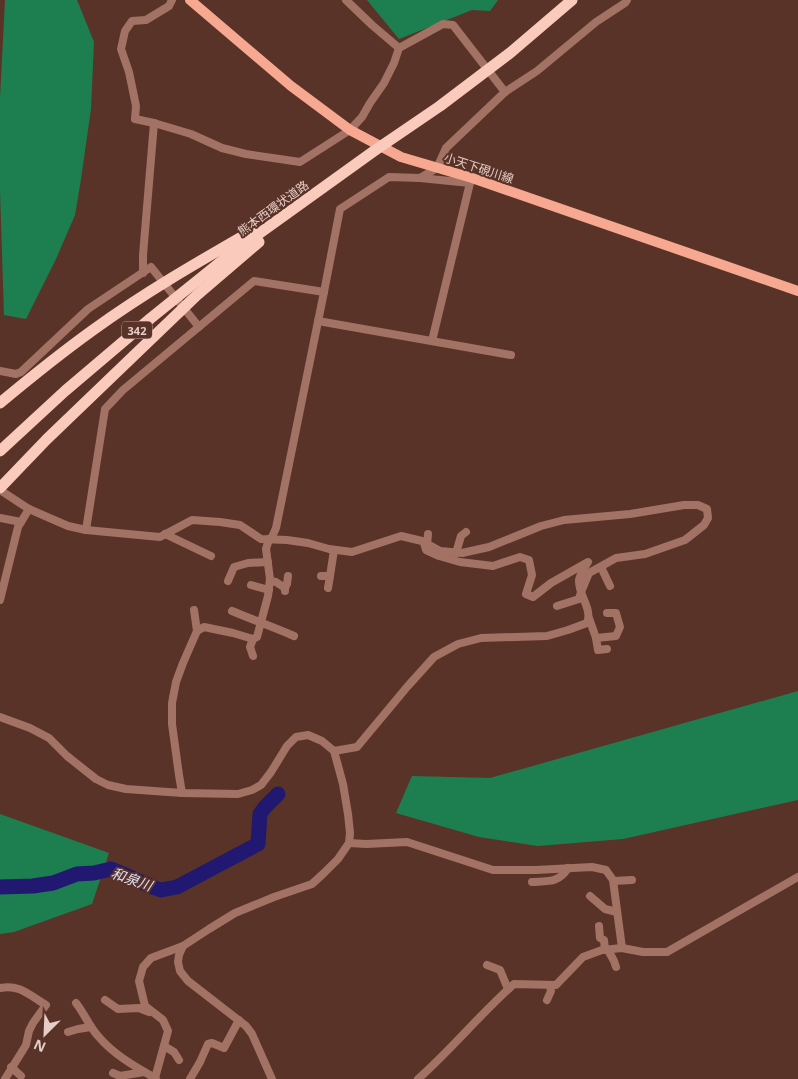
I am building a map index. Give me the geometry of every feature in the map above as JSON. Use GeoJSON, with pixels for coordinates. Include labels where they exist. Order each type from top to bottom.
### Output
{"type":"FeatureCollection","features":[{"type":"Feature","properties":{"kind":"highway","name":"熊本西環状道路"},"geometry":{"type":"LineString","coordinates":[[0,451],[65,391],[228,256],[448,100],[510,53],[572,0]]}},
{"type":"Feature","properties":{"kind":"highway"},"geometry":{"type":"LineString","coordinates":[[0,489],[48,439],[197,296],[316,194]]}},
{"type":"Feature","properties":{"kind":"highway"},"geometry":{"type":"LineString","coordinates":[[0,403],[39,370],[94,329],[156,288],[254,230],[281,218]]}},
{"type":"Feature","properties":{"kind":"main road","name":"小天下硯川線"},"geometry":{"type":"LineString","coordinates":[[190,0],[291,86],[353,131],[401,157],[798,292]]}},
{"type":"Feature","properties":{"kind":"street"},"geometry":{"type":"LineString","coordinates":[[172,0],[169,6],[146,20],[132,21],[125,31],[121,49],[130,72],[136,106],[135,119],[192,134],[222,148],[246,154],[300,162],[353,131],[384,83],[399,48],[443,24],[453,25],[505,92]]}},
{"type":"Feature","properties":{"kind":"street"},"geometry":{"type":"LineString","coordinates":[[346,0],[399,48]]}},
{"type":"Feature","properties":{"kind":"street"},"geometry":{"type":"LineString","coordinates":[[420,178],[437,168],[446,148],[505,92],[537,70],[596,22],[627,0]]}},
{"type":"Feature","properties":{"kind":"street"},"geometry":{"type":"LineString","coordinates":[[144,273],[143,256],[154,124]]}},
{"type":"Feature","properties":{"kind":"street"},"geometry":{"type":"LineString","coordinates":[[253,656],[250,647],[253,639],[257,637],[269,590],[270,581],[266,549],[276,528],[340,209],[389,176],[471,181],[432,341]]}},
{"type":"Feature","properties":{"kind":"street"},"geometry":{"type":"LineString","coordinates":[[0,371],[16,374],[21,372],[88,310],[151,267],[199,327]]}},
{"type":"Feature","properties":{"kind":"street"},"geometry":{"type":"LineString","coordinates":[[86,530],[105,409],[123,390],[254,281],[324,292]]}},
{"type":"Feature","properties":{"kind":"street"},"geometry":{"type":"LineString","coordinates":[[318,321],[511,355]]}},
{"type":"Feature","properties":{"kind":"street"},"geometry":{"type":"LineString","coordinates":[[0,489],[29,509],[68,526],[86,530],[160,537],[192,520],[220,522],[240,525],[260,539],[288,540],[352,552],[400,536],[422,542],[440,551],[462,553],[488,547],[541,526],[564,520],[630,514],[684,504],[698,505],[706,509],[708,518],[704,525],[685,540],[645,554],[616,558],[600,566],[589,573],[579,599],[557,606]]}},
{"type":"Feature","properties":{"kind":"street"},"geometry":{"type":"LineString","coordinates":[[0,600],[18,528],[29,509]]}},
{"type":"Feature","properties":{"kind":"street"},"geometry":{"type":"LineString","coordinates":[[0,518],[21,522]]}},
{"type":"Feature","properties":{"kind":"street"},"geometry":{"type":"LineString","coordinates":[[456,552],[461,536],[466,532]]}},
{"type":"Feature","properties":{"kind":"street"},"geometry":{"type":"LineString","coordinates":[[165,534],[210,556]]}},
{"type":"Feature","properties":{"kind":"street"},"geometry":{"type":"LineString","coordinates":[[428,534],[426,550],[460,562],[492,566],[520,557],[529,560],[532,575],[526,594],[533,597],[551,583],[588,562],[579,579],[581,592],[598,650],[607,649]]}},
{"type":"Feature","properties":{"kind":"street"},"geometry":{"type":"LineString","coordinates":[[328,588],[334,550]]}},
{"type":"Feature","properties":{"kind":"street"},"geometry":{"type":"LineString","coordinates":[[228,581],[234,567],[268,562]]}},
{"type":"Feature","properties":{"kind":"street"},"geometry":{"type":"LineString","coordinates":[[600,566],[610,586]]}},
{"type":"Feature","properties":{"kind":"street"},"geometry":{"type":"LineString","coordinates":[[270,581],[276,582],[285,590],[288,576]]}},
{"type":"Feature","properties":{"kind":"street"},"geometry":{"type":"LineString","coordinates":[[321,576],[330,576]]}},
{"type":"Feature","properties":{"kind":"street"},"geometry":{"type":"LineString","coordinates":[[251,585],[269,590]]}},
{"type":"Feature","properties":{"kind":"street"},"geometry":{"type":"LineString","coordinates":[[182,793],[172,724],[172,703],[176,682],[197,631],[194,610]]}},
{"type":"Feature","properties":{"kind":"street"},"geometry":{"type":"LineString","coordinates":[[232,611],[261,623],[269,624],[294,636]]}},
{"type":"Feature","properties":{"kind":"street"},"geometry":{"type":"LineString","coordinates":[[596,638],[616,636],[620,627],[616,613],[607,613]]}},
{"type":"Feature","properties":{"kind":"street"},"geometry":{"type":"LineString","coordinates":[[334,750],[357,747],[400,694],[434,657],[458,644],[481,638],[546,636],[588,623],[590,618]]}},
{"type":"Feature","properties":{"kind":"street"},"geometry":{"type":"LineString","coordinates":[[197,631],[204,627],[253,639]]}},
{"type":"Feature","properties":{"kind":"street"},"geometry":{"type":"LineString","coordinates":[[0,717],[30,728],[49,738],[67,756],[96,779],[108,785],[126,789],[238,794],[261,785],[287,746],[296,737],[308,735],[322,741],[334,750],[343,784],[350,832],[349,843],[338,860],[312,884],[236,913],[182,946],[151,958],[143,967],[139,981],[141,994],[145,1006],[163,1020],[168,1031],[155,1078],[143,1075],[120,1076],[113,1073]]}},
{"type":"Feature","properties":{"kind":"street"},"geometry":{"type":"LineString","coordinates":[[349,843],[407,842],[494,870],[592,867],[606,870],[614,881],[622,948]]}},
{"type":"Feature","properties":{"kind":"street"},"geometry":{"type":"LineString","coordinates":[[532,882],[553,880],[563,875],[568,868]]}},
{"type":"Feature","properties":{"kind":"street"},"geometry":{"type":"LineString","coordinates":[[418,1079],[514,984],[556,986],[583,957],[606,950],[622,948],[644,952],[667,952],[798,877]]}},
{"type":"Feature","properties":{"kind":"street"},"geometry":{"type":"LineString","coordinates":[[614,881],[632,880]]}},
{"type":"Feature","properties":{"kind":"street"},"geometry":{"type":"LineString","coordinates":[[590,896],[605,910],[617,912]]}},
{"type":"Feature","properties":{"kind":"street"},"geometry":{"type":"LineString","coordinates":[[599,926],[600,938],[604,940],[606,950],[616,967]]}},
{"type":"Feature","properties":{"kind":"street"},"geometry":{"type":"LineString","coordinates":[[182,946],[178,962],[180,971],[188,981],[246,1026],[252,1034],[272,1079]]}},
{"type":"Feature","properties":{"kind":"street"},"geometry":{"type":"LineString","coordinates":[[487,965],[500,970],[508,989]]}},
{"type":"Feature","properties":{"kind":"street"},"geometry":{"type":"LineString","coordinates":[[0,988],[9,986],[17,988],[46,1004],[33,1023],[26,1044],[5,1079]]}},
{"type":"Feature","properties":{"kind":"street"},"geometry":{"type":"LineString","coordinates":[[546,1000],[551,991],[550,986]]}},
{"type":"Feature","properties":{"kind":"street"},"geometry":{"type":"LineString","coordinates":[[105,1000],[118,1009],[139,1008],[154,1013]]}},
{"type":"Feature","properties":{"kind":"street"},"geometry":{"type":"LineString","coordinates":[[76,1003],[91,1027],[109,1048],[143,1075]]}},
{"type":"Feature","properties":{"kind":"street"},"geometry":{"type":"LineString","coordinates":[[190,1079],[208,1044],[212,1043],[224,1048],[239,1020]]}},
{"type":"Feature","properties":{"kind":"street"},"geometry":{"type":"LineString","coordinates":[[68,1032],[91,1027]]}},
{"type":"Feature","properties":{"kind":"street"},"geometry":{"type":"LineString","coordinates":[[164,1046],[174,1052],[180,1060]]}},
{"type":"Feature","properties":{"kind":"street"},"geometry":{"type":"LineString","coordinates":[[11,1067],[21,1076]]}},
{"type":"Feature","properties":{"kind":"green space"},"geometry":{"type":"Polygon","coordinates":[[[5,0],[77,0],[94,42],[91,109],[75,215],[56,259],[26,319],[4,315],[0,191],[0,98],[5,0]]]}},
{"type":"Feature","properties":{"kind":"green space"},"geometry":{"type":"Polygon","coordinates":[[[367,0],[498,0],[490,11],[472,10],[399,39],[367,0]]]}},
{"type":"Feature","properties":{"kind":"green space"},"geometry":{"type":"Polygon","coordinates":[[[798,691],[798,800],[623,839],[538,846],[479,837],[396,813],[412,776],[490,778],[798,691]]]}},
{"type":"Feature","properties":{"kind":"green space"},"geometry":{"type":"Polygon","coordinates":[[[0,814],[109,853],[92,904],[14,932],[0,934],[0,814]]]}},
{"type":"Feature","properties":{"kind":"waterway","name":"和泉川"},"geometry":{"type":"LineString","coordinates":[[0,887],[53,883],[77,874],[111,869],[161,890],[177,887],[258,844],[260,814],[278,794]]}}]}
